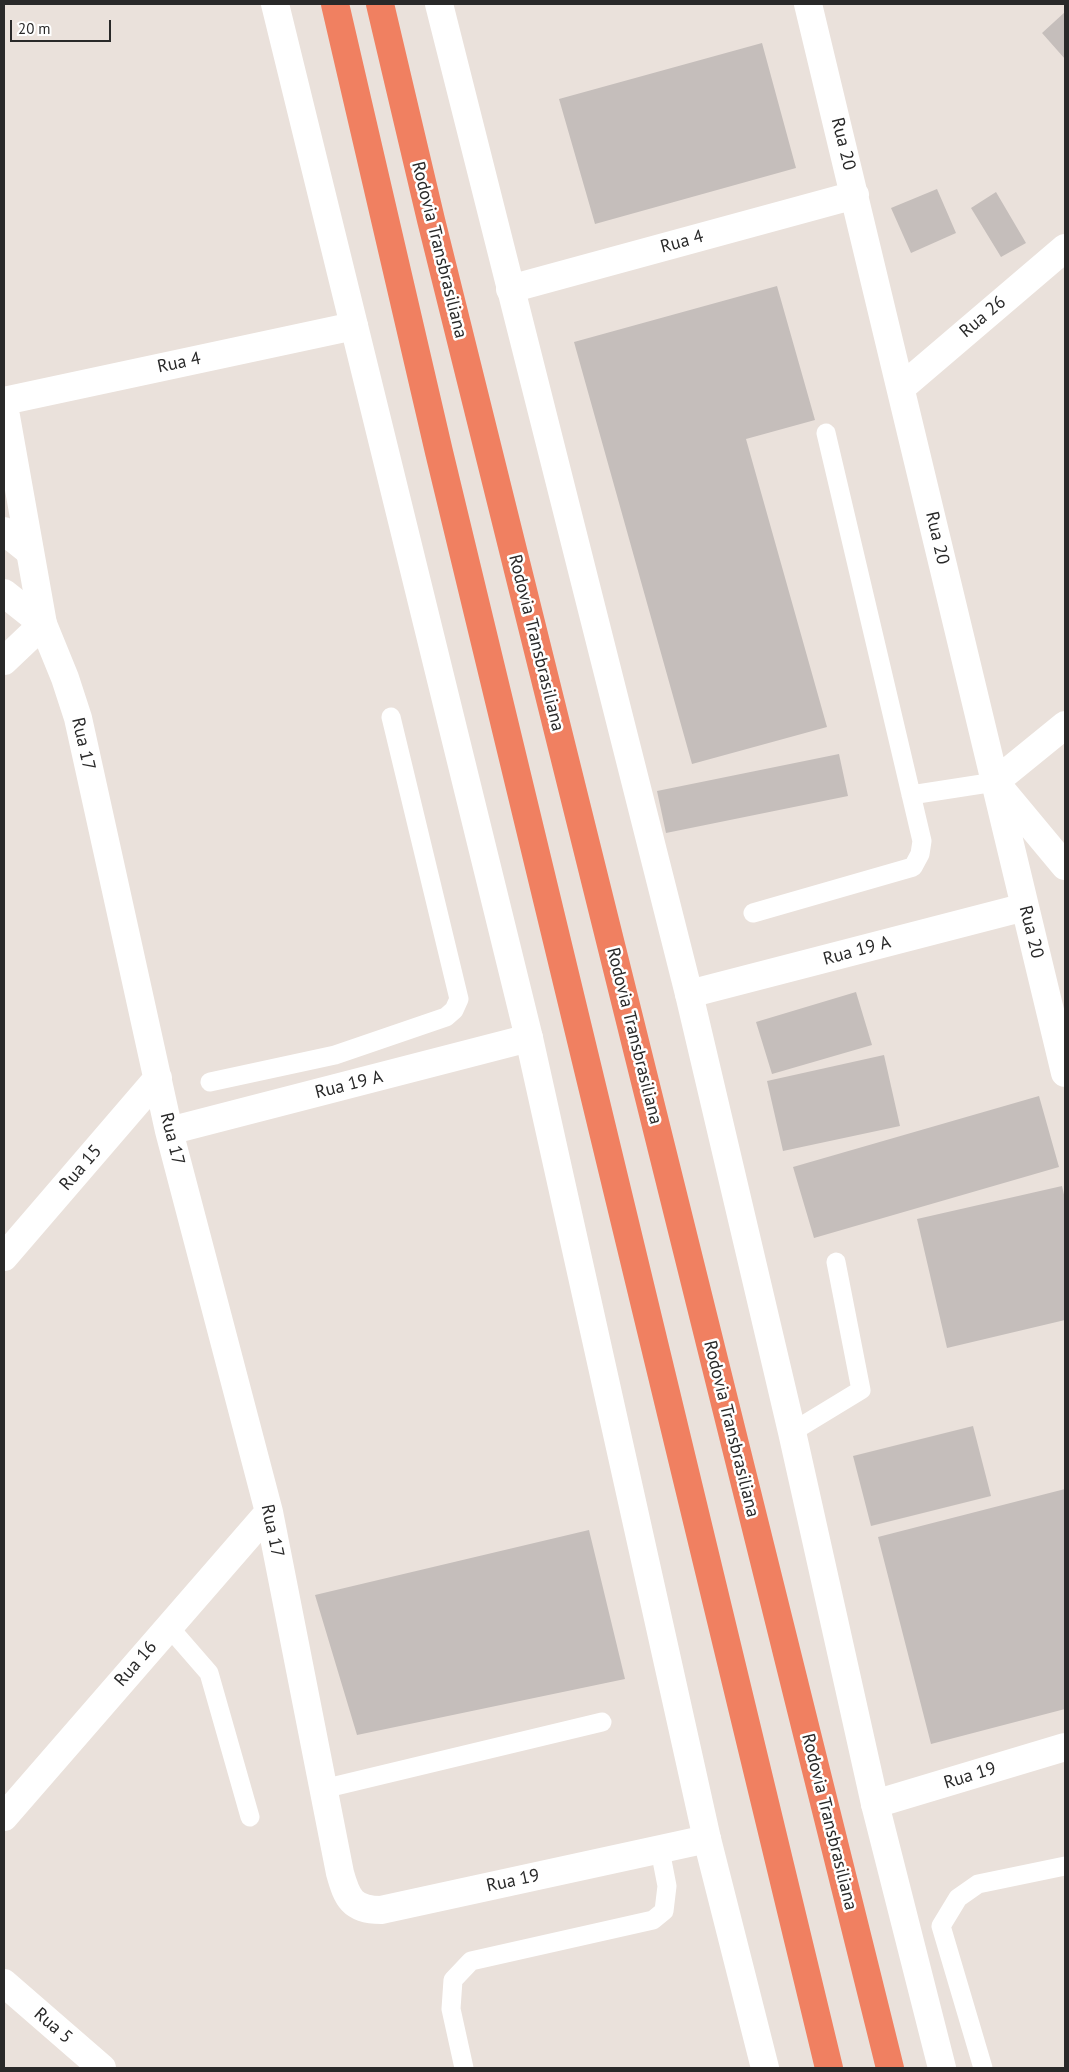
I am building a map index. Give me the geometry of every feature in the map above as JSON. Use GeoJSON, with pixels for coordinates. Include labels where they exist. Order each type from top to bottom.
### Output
{"type":"FeatureCollection","features":[{"type":"Feature","properties":{"kind":"highway"},"geometry":{"type":"LineString","coordinates":[[335,4],[439,452],[829,2068]]}},
{"type":"Feature","properties":{"kind":"highway","name":"Rodovia Transbrasiliana"},"geometry":{"type":"LineString","coordinates":[[380,4],[438,249],[890,2068]]}},
{"type":"Feature","properties":{"kind":"street"},"geometry":{"type":"LineString","coordinates":[[275,4],[528,1038],[707,1839],[765,2068]]}},
{"type":"Feature","properties":{"kind":"street"},"geometry":{"type":"LineString","coordinates":[[439,4],[688,994],[792,1432],[875,1804],[942,2068]]}},
{"type":"Feature","properties":{"kind":"street","name":"Rua 20"},"geometry":{"type":"LineString","coordinates":[[808,4],[902,387],[1065,1073]]}},
{"type":"Feature","properties":{"kind":"street","name":"Rua 4"},"geometry":{"type":"LineString","coordinates":[[510,289],[855,195]]}},
{"type":"Feature","properties":{"kind":"street","name":"Rua 26"},"geometry":{"type":"LineString","coordinates":[[902,387],[1065,248]]}},
{"type":"Feature","properties":{"kind":"street","name":"Rua 4"},"geometry":{"type":"LineString","coordinates":[[4,401],[354,326]]}},
{"type":"Feature","properties":{"kind":"street","name":"Rua 17"},"geometry":{"type":"LineString","coordinates":[[4,405],[43,624],[65,678],[78,718],[169,1131],[269,1512],[340,1873]]}},
{"type":"Feature","properties":{"kind":"street"},"geometry":{"type":"LineString","coordinates":[[4,532],[29,551]]}},
{"type":"Feature","properties":{"kind":"street"},"geometry":{"type":"LineString","coordinates":[[4,593],[43,624],[4,661]]}},
{"type":"Feature","properties":{"kind":"street"},"geometry":{"type":"LineString","coordinates":[[1065,726],[995,782],[1065,866]]}},
{"type":"Feature","properties":{"kind":"street","name":"Rua 19 A"},"geometry":{"type":"LineString","coordinates":[[688,994],[1025,907]]}},
{"type":"Feature","properties":{"kind":"street","name":"Rua 19 A"},"geometry":{"type":"LineString","coordinates":[[169,1131],[528,1038]]}},
{"type":"Feature","properties":{"kind":"street","name":"Rua 15"},"geometry":{"type":"LineString","coordinates":[[4,1257],[158,1078]]}},
{"type":"Feature","properties":{"kind":"street","name":"Rua 16"},"geometry":{"type":"LineString","coordinates":[[4,1817],[269,1512]]}},
{"type":"Feature","properties":{"kind":"street","name":"Rua 19"},"geometry":{"type":"LineString","coordinates":[[875,1804],[1065,1747]]}},
{"type":"Feature","properties":{"kind":"street","name":"Rua 19"},"geometry":{"type":"LineString","coordinates":[[340,1873],[346,1894],[366,1910],[381,1910],[707,1839]]}},
{"type":"Feature","properties":{"kind":"street","name":"Rua 5"},"geometry":{"type":"LineString","coordinates":[[4,1983],[102,2068]]}},
{"type":"Feature","properties":{"kind":"lane"},"geometry":{"type":"LineString","coordinates":[[754,914],[914,867],[920,854],[922,841],[826,433]]}},
{"type":"Feature","properties":{"kind":"lane"},"geometry":{"type":"LineString","coordinates":[[210,1082],[335,1055],[446,1016],[454,1010],[459,999],[391,717]]}},
{"type":"Feature","properties":{"kind":"lane"},"geometry":{"type":"LineString","coordinates":[[911,795],[956,786],[995,782]]}},
{"type":"Feature","properties":{"kind":"lane"},"geometry":{"type":"LineString","coordinates":[[335,1055],[343,1086]]}},
{"type":"Feature","properties":{"kind":"lane"},"geometry":{"type":"LineString","coordinates":[[792,1432],[861,1390],[836,1262]]}},
{"type":"Feature","properties":{"kind":"lane"},"geometry":{"type":"LineString","coordinates":[[169,1627],[209,1674],[250,1817]]}},
{"type":"Feature","properties":{"kind":"lane"},"geometry":{"type":"LineString","coordinates":[[324,1789],[602,1722]]}},
{"type":"Feature","properties":{"kind":"lane"},"geometry":{"type":"LineString","coordinates":[[464,2068],[451,2009],[453,1980],[470,1961],[653,1920],[664,1911],[667,1886],[660,1850]]}},
{"type":"Feature","properties":{"kind":"lane"},"geometry":{"type":"LineString","coordinates":[[983,2068],[941,1926],[958,1898],[978,1884],[1065,1866]]}},
{"type":"Feature","properties":{"kind":"building"},"geometry":{"type":"Polygon","coordinates":[[[1065,12],[1065,59],[1042,33],[1065,12]]]}},
{"type":"Feature","properties":{"kind":"building"},"geometry":{"type":"Polygon","coordinates":[[[762,43],[796,168],[595,224],[559,99],[762,43]]]}},
{"type":"Feature","properties":{"kind":"building"},"geometry":{"type":"Polygon","coordinates":[[[937,189],[956,233],[911,253],[891,208],[937,189]]]}},
{"type":"Feature","properties":{"kind":"building"},"geometry":{"type":"Polygon","coordinates":[[[996,192],[1026,243],[1001,257],[971,208],[996,192]]]}},
{"type":"Feature","properties":{"kind":"building"},"geometry":{"type":"Polygon","coordinates":[[[777,286],[815,420],[746,439],[827,727],[692,764],[574,342],[777,286]]]}},
{"type":"Feature","properties":{"kind":"building"},"geometry":{"type":"Polygon","coordinates":[[[839,754],[848,796],[666,833],[657,791],[839,754]]]}},
{"type":"Feature","properties":{"kind":"building"},"geometry":{"type":"Polygon","coordinates":[[[856,992],[872,1045],[772,1074],[756,1022],[856,992]]]}},
{"type":"Feature","properties":{"kind":"building"},"geometry":{"type":"Polygon","coordinates":[[[884,1055],[900,1126],[783,1151],[767,1081],[884,1055]]]}},
{"type":"Feature","properties":{"kind":"building"},"geometry":{"type":"Polygon","coordinates":[[[1039,1096],[1059,1167],[814,1238],[793,1167],[1039,1096]]]}},
{"type":"Feature","properties":{"kind":"building"},"geometry":{"type":"Polygon","coordinates":[[[1062,1186],[1065,1199],[1065,1320],[947,1348],[917,1219],[1062,1186]]]}},
{"type":"Feature","properties":{"kind":"building"},"geometry":{"type":"Polygon","coordinates":[[[973,1426],[991,1496],[871,1526],[853,1456],[973,1426]]]}},
{"type":"Feature","properties":{"kind":"building"},"geometry":{"type":"Polygon","coordinates":[[[1065,1489],[1065,1709],[931,1744],[878,1537],[1065,1489]]]}},
{"type":"Feature","properties":{"kind":"building"},"geometry":{"type":"Polygon","coordinates":[[[589,1530],[625,1679],[357,1735],[315,1595],[589,1530]]]}}]}
